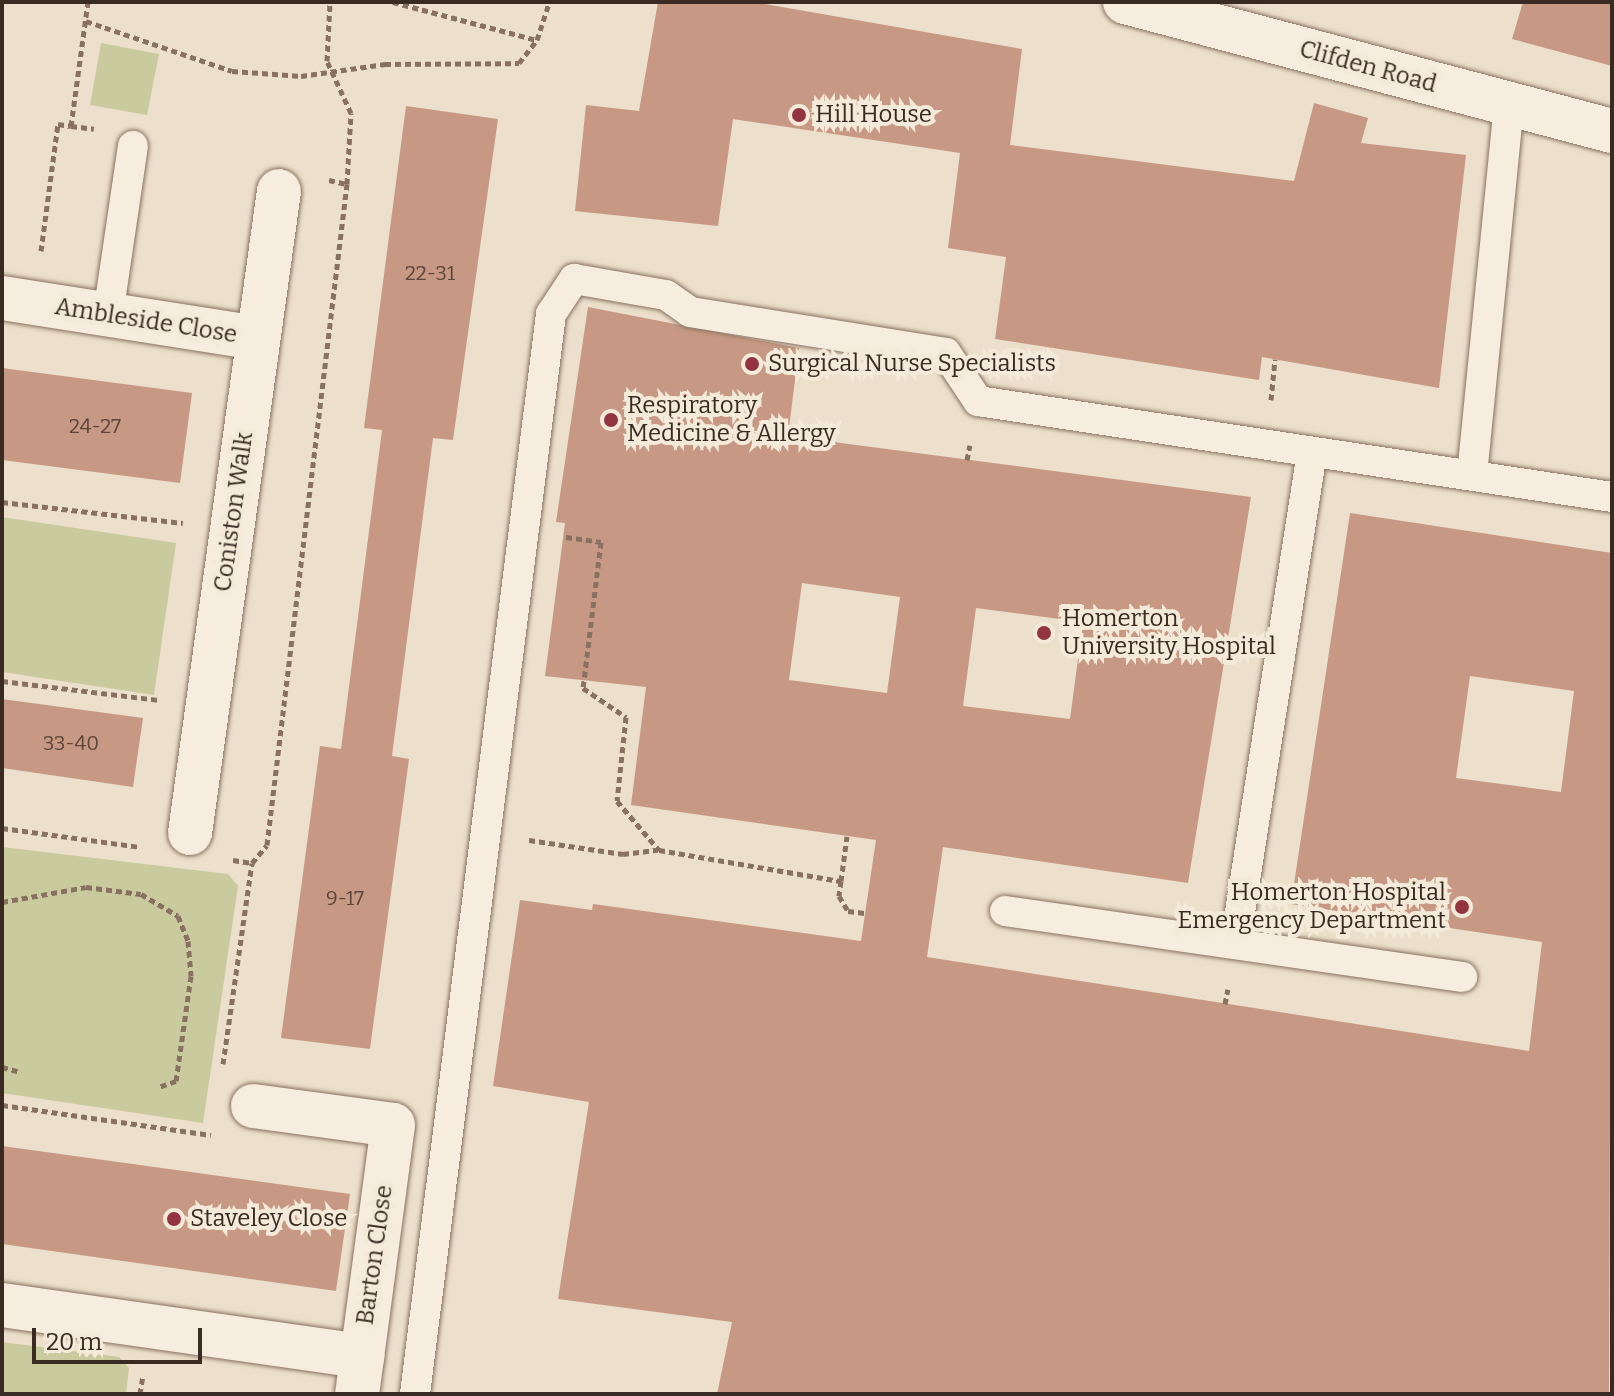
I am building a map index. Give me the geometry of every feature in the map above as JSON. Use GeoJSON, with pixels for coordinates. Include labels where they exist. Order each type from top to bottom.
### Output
{"type":"FeatureCollection","features":[{"type":"Feature","properties":{"kind":"street","name":"Clifden Road"},"geometry":{"type":"LineString","coordinates":[[1125,2],[1612,131]]}},
{"type":"Feature","properties":{"kind":"street","name":"Coniston Walk"},"geometry":{"type":"LineString","coordinates":[[173,841],[207,706],[279,191]]}},
{"type":"Feature","properties":{"kind":"street","name":"Ambleside Close"},"geometry":{"type":"LineString","coordinates":[[18,301],[258,338]]}},
{"type":"Feature","properties":{"kind":"street","name":"Barton Close"},"geometry":{"type":"LineString","coordinates":[[2,1305],[359,1375],[393,1125],[234,1113]]}},
{"type":"Feature","properties":{"kind":"lane"},"geometry":{"type":"LineString","coordinates":[[1472,475],[1509,105]]}},
{"type":"Feature","properties":{"kind":"lane"},"geometry":{"type":"LineString","coordinates":[[108,315],[133,146]]}},
{"type":"Feature","properties":{"kind":"lane"},"geometry":{"type":"LineString","coordinates":[[415,1394],[489,834],[551,314],[574,279],[666,295],[690,312],[946,353],[978,401],[1612,497]]}},
{"type":"Feature","properties":{"kind":"lane"},"geometry":{"type":"LineString","coordinates":[[1235,944],[1312,452]]}},
{"type":"Feature","properties":{"kind":"lane"},"geometry":{"type":"LineString","coordinates":[[1005,911],[1462,977]]}},
{"type":"Feature","properties":{"kind":"path","name":"Ambleside Close"},"geometry":{"type":"LineString","coordinates":[[18,301],[58,124],[71,126],[88,2]]}},
{"type":"Feature","properties":{"kind":"path"},"geometry":{"type":"LineString","coordinates":[[222,1075],[252,863],[267,845],[347,184],[351,113],[327,61],[330,2]]}},
{"type":"Feature","properties":{"kind":"path"},"geometry":{"type":"LineString","coordinates":[[393,2],[537,40]]}},
{"type":"Feature","properties":{"kind":"path"},"geometry":{"type":"LineString","coordinates":[[86,21],[232,71],[333,74],[385,64],[519,63],[537,40],[549,2]]}},
{"type":"Feature","properties":{"kind":"path"},"geometry":{"type":"LineString","coordinates":[[2,502],[232,528]]}},
{"type":"Feature","properties":{"kind":"path"},"geometry":{"type":"LineString","coordinates":[[525,531],[601,542],[583,688],[626,717],[617,801],[659,850]]}},
{"type":"Feature","properties":{"kind":"path"},"geometry":{"type":"LineString","coordinates":[[2,681],[207,706]]}},
{"type":"Feature","properties":{"kind":"path"},"geometry":{"type":"LineString","coordinates":[[2,828],[173,841]]}},
{"type":"Feature","properties":{"kind":"path"},"geometry":{"type":"LineString","coordinates":[[489,834],[623,854],[659,850],[841,881]]}},
{"type":"Feature","properties":{"kind":"path"},"geometry":{"type":"LineString","coordinates":[[847,836],[839,896],[848,911],[865,913]]}},
{"type":"Feature","properties":{"kind":"path"},"geometry":{"type":"LineString","coordinates":[[226,859],[252,863]]}},
{"type":"Feature","properties":{"kind":"path"},"geometry":{"type":"LineString","coordinates":[[3,899],[86,887],[141,894],[178,916],[188,941],[191,976],[176,1081],[159,1087]]}},
{"type":"Feature","properties":{"kind":"path"},"geometry":{"type":"LineString","coordinates":[[2,1067],[21,1072]]}},
{"type":"Feature","properties":{"kind":"path"},"geometry":{"type":"LineString","coordinates":[[2,1105],[213,1135],[234,1113]]}},
{"type":"Feature","properties":{"kind":"green space"},"geometry":{"type":"Polygon","coordinates":[[[101,43],[159,54],[147,115],[90,105],[101,43]]]}},
{"type":"Feature","properties":{"kind":"green space"},"geometry":{"type":"Polygon","coordinates":[[[2,517],[176,543],[154,695],[2,672],[2,517]]]}},
{"type":"Feature","properties":{"kind":"green space"},"geometry":{"type":"Polygon","coordinates":[[[2,847],[228,874],[238,886],[203,1123],[2,1093],[2,847]]]}},
{"type":"Feature","properties":{"kind":"green space"},"geometry":{"type":"Polygon","coordinates":[[[2,1342],[119,1357],[129,1368],[126,1394],[2,1394],[2,1342]]]}},
{"type":"Feature","properties":{"kind":"building"},"geometry":{"type":"Polygon","coordinates":[[[658,2],[753,2],[1022,49],[1010,145],[1294,181],[1314,103],[1368,118],[1361,143],[1466,155],[1439,388],[1262,357],[1259,380],[995,339],[1006,257],[948,248],[960,153],[733,119],[718,226],[575,211],[586,105],[639,111],[658,2]]]}},
{"type":"Feature","properties":{"kind":"building"},"geometry":{"type":"Polygon","coordinates":[[[1523,2],[1612,2],[1612,66],[1512,39],[1523,2]]]}},
{"type":"Feature","properties":{"kind":"building"},"geometry":{"type":"Polygon","coordinates":[[[406,106],[498,119],[453,440],[433,438],[392,756],[409,759],[370,1049],[281,1038],[320,746],[341,749],[382,430],[364,428],[406,106]]]}},
{"type":"Feature","properties":{"kind":"building","name":"Homerton Hospital Emergency Department"},"geometry":{"type":"Polygon","coordinates":[[[588,307],[799,348],[788,436],[1251,497],[1188,883],[943,847],[927,957],[1529,1051],[1542,942],[1291,904],[1350,513],[1612,553],[1609,1394],[717,1394],[732,1322],[558,1299],[589,1102],[493,1086],[520,900],[592,910],[593,904],[861,941],[876,840],[631,805],[646,687],[545,676],[565,523],[556,522],[588,307]],[[802,583],[789,680],[887,693],[900,597],[802,583]],[[976,608],[963,706],[1070,719],[1083,622],[976,608]],[[1470,676],[1456,778],[1561,792],[1574,691],[1470,676]]]}},
{"type":"Feature","properties":{"kind":"building"},"geometry":{"type":"Polygon","coordinates":[[[2,368],[192,393],[180,483],[2,460],[2,368]]]}},
{"type":"Feature","properties":{"kind":"building"},"geometry":{"type":"Polygon","coordinates":[[[2,699],[143,718],[133,787],[2,768],[2,699]]]}},
{"type":"Feature","properties":{"kind":"building","name":"Staveley Close"},"geometry":{"type":"Polygon","coordinates":[[[2,1146],[350,1194],[336,1291],[2,1244],[2,1146]]]}},
{"type":"Feature","properties":{"kind":"place","name":"Hill House"},"geometry":{"type":"Point","coordinates":[799,115]}},
{"type":"Feature","properties":{"kind":"place","name":"Surgical Nurse Specialists"},"geometry":{"type":"Point","coordinates":[752,364]}},
{"type":"Feature","properties":{"kind":"place","name":"Respiratory Medicine & Allergy"},"geometry":{"type":"Point","coordinates":[611,420]}},
{"type":"Feature","properties":{"kind":"place","name":"Homerton University Hospital"},"geometry":{"type":"Point","coordinates":[1044,633]}},
{"type":"Feature","properties":{"kind":"place","name":"Homerton Hospital Emergency Department"},"geometry":{"type":"Point","coordinates":[1462,907]}},
{"type":"Feature","properties":{"kind":"place","name":"Staveley Close"},"geometry":{"type":"Point","coordinates":[174,1219]}}]}
